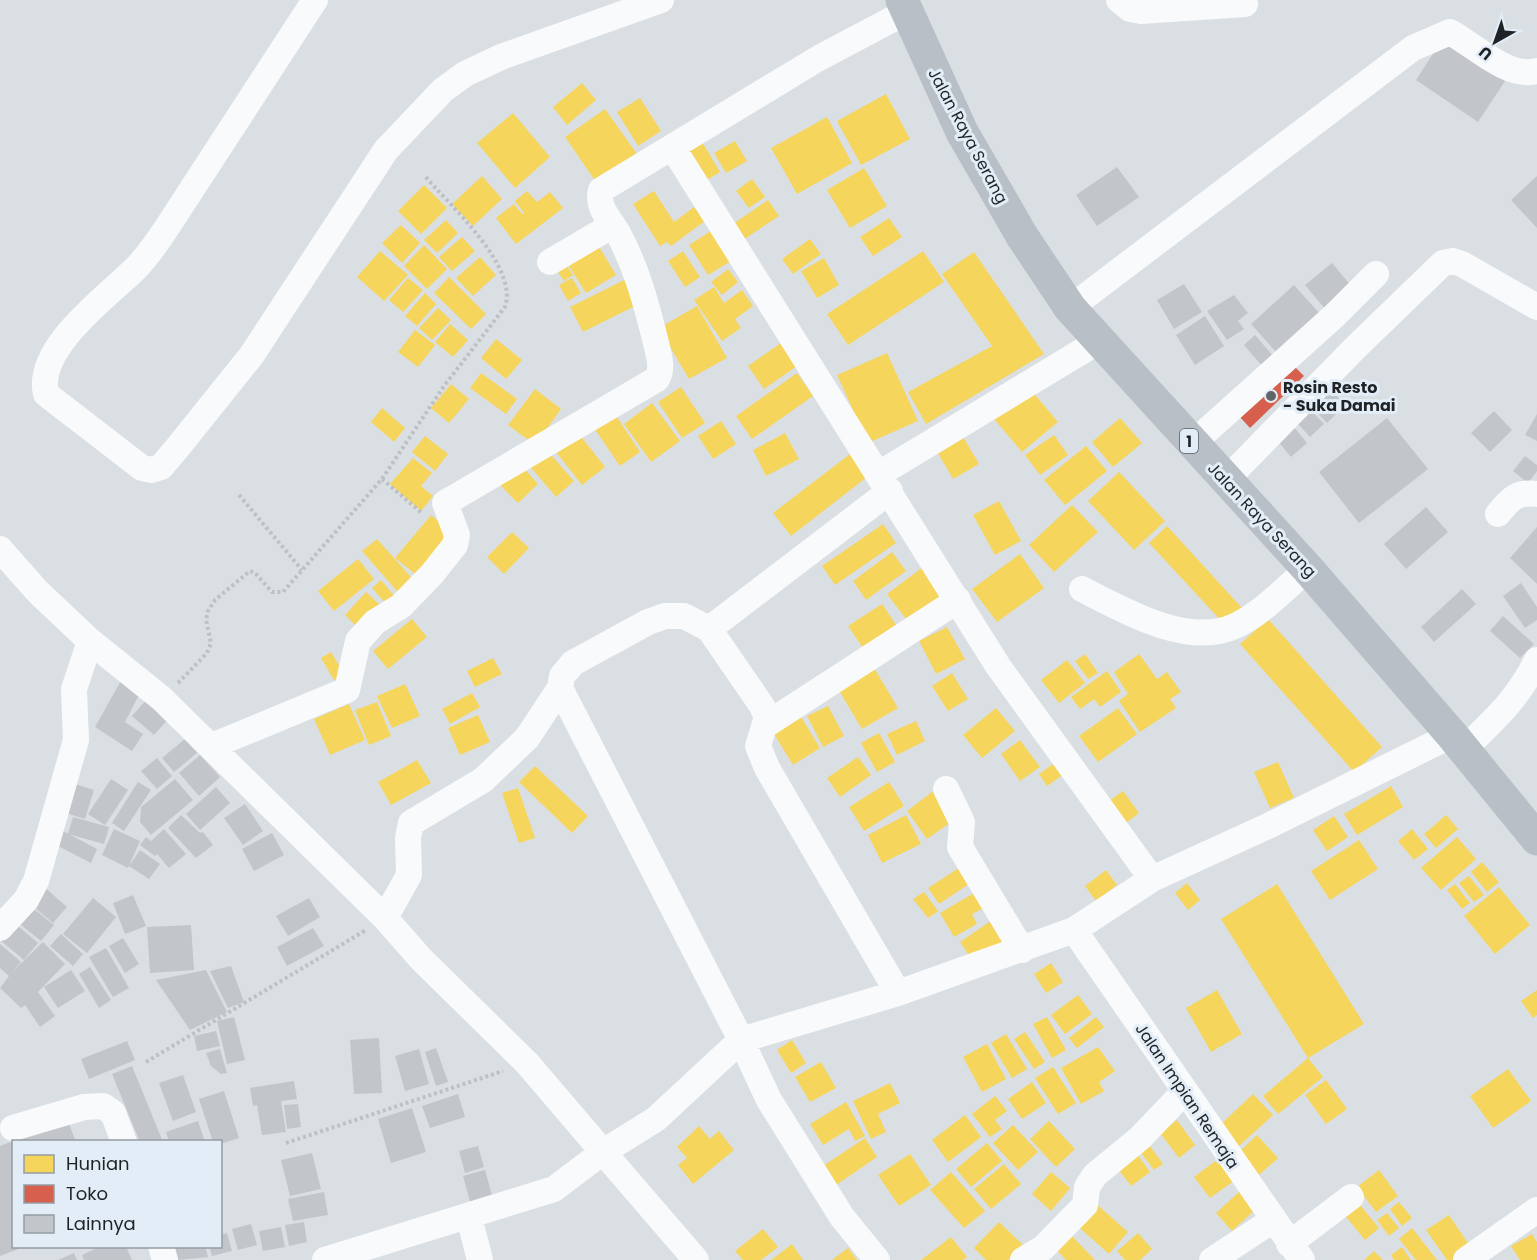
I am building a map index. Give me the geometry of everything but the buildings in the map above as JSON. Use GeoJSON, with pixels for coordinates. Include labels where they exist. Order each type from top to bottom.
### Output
{"type":"FeatureCollection","features":[{"type":"Feature","properties":{"kind":"highway","name":"Jalan Raya Serang"},"geometry":{"type":"LineString","coordinates":[[904,6],[962,132],[1022,236],[1070,308],[1308,569],[1537,839]]}},
{"type":"Feature","properties":{"kind":"street"},"geometry":{"type":"LineString","coordinates":[[315,0],[162,235],[137,267],[74,326],[50,361],[43,382],[46,394],[142,468],[152,470],[162,467],[193,429],[251,356],[386,150],[443,90],[465,74],[501,57],[661,0]]}},
{"type":"Feature","properties":{"kind":"street"},"geometry":{"type":"LineString","coordinates":[[1119,0],[1130,9],[1141,11],[1245,4]]}},
{"type":"Feature","properties":{"kind":"street"},"geometry":{"type":"LineString","coordinates":[[212,746],[347,690],[357,640],[375,622],[401,606],[432,574],[455,545],[457,535],[446,503],[657,379],[661,373],[660,360],[645,296],[637,272],[601,207],[599,198],[601,190],[609,183],[673,148],[904,6]]}},
{"type":"Feature","properties":{"kind":"street"},"geometry":{"type":"LineString","coordinates":[[1070,308],[1413,48],[1434,36],[1450,32],[1504,65],[1529,74],[1537,71]]}},
{"type":"Feature","properties":{"kind":"street"},"geometry":{"type":"LineString","coordinates":[[673,148],[998,666],[1152,879]]}},
{"type":"Feature","properties":{"kind":"street"},"geometry":{"type":"LineString","coordinates":[[550,262],[613,225]]}},
{"type":"Feature","properties":{"kind":"street"},"geometry":{"type":"LineString","coordinates":[[1227,480],[1355,348],[1443,263],[1452,261],[1462,264],[1537,307]]}},
{"type":"Feature","properties":{"kind":"street"},"geometry":{"type":"LineString","coordinates":[[1192,444],[1334,316],[1376,274]]}},
{"type":"Feature","properties":{"kind":"street"},"geometry":{"type":"LineString","coordinates":[[709,629],[885,483],[1099,341]]}},
{"type":"Feature","properties":{"kind":"street"},"geometry":{"type":"LineString","coordinates":[[1498,514],[1511,497],[1527,492],[1537,494]]}},
{"type":"Feature","properties":{"kind":"street"},"geometry":{"type":"LineString","coordinates":[[0,549],[38,592],[98,647],[161,698],[385,918],[421,958],[527,1064],[696,1260]]}},
{"type":"Feature","properties":{"kind":"street"},"geometry":{"type":"LineString","coordinates":[[1082,589],[1155,624],[1185,631],[1216,632],[1236,626],[1308,569]]}},
{"type":"Feature","properties":{"kind":"street"},"geometry":{"type":"LineString","coordinates":[[764,726],[958,600]]}},
{"type":"Feature","properties":{"kind":"street"},"geometry":{"type":"LineString","coordinates":[[385,918],[409,875],[408,838],[411,823],[483,780],[527,738],[560,688],[562,676],[573,663],[648,622],[664,616],[684,616],[709,629],[762,706],[767,717],[758,746],[767,768],[898,993]]}},
{"type":"Feature","properties":{"kind":"street"},"geometry":{"type":"LineString","coordinates":[[0,927],[26,900],[36,881],[76,740],[74,689],[98,647]]}},
{"type":"Feature","properties":{"kind":"street"},"geometry":{"type":"LineString","coordinates":[[325,1260],[554,1189],[603,1152],[656,1119],[741,1040],[898,993],[1022,951],[1074,930],[1152,879],[1457,742],[1510,705],[1529,679],[1537,660]]}},
{"type":"Feature","properties":{"kind":"street"},"geometry":{"type":"LineString","coordinates":[[560,688],[741,1040],[769,1100],[842,1217],[877,1260]]}},
{"type":"Feature","properties":{"kind":"street"},"geometry":{"type":"LineString","coordinates":[[946,789],[964,828],[960,847],[1022,951]]}},
{"type":"Feature","properties":{"kind":"street","name":"Jalan Impian Remaja"},"geometry":{"type":"LineString","coordinates":[[1074,930],[1296,1252]]}},
{"type":"Feature","properties":{"kind":"street"},"geometry":{"type":"LineString","coordinates":[[1023,1260],[1042,1248],[1080,1211],[1085,1205],[1090,1180],[1140,1138],[1184,1092]]}},
{"type":"Feature","properties":{"kind":"street"},"geometry":{"type":"LineString","coordinates":[[13,1128],[84,1107],[104,1106],[113,1113],[123,1140]]}},
{"type":"Feature","properties":{"kind":"street"},"geometry":{"type":"LineString","coordinates":[[1296,1252],[1351,1197]]}},
{"type":"Feature","properties":{"kind":"street"},"geometry":{"type":"LineString","coordinates":[[1466,1260],[1537,1210]]}},
{"type":"Feature","properties":{"kind":"street"},"geometry":{"type":"LineString","coordinates":[[469,1217],[480,1260]]}},
{"type":"Feature","properties":{"kind":"street"},"geometry":{"type":"LineString","coordinates":[[1212,1260],[1273,1220]]}},
{"type":"Feature","properties":{"kind":"path"},"geometry":{"type":"LineString","coordinates":[[161,698],[207,653],[211,643],[206,620],[208,611],[215,600],[245,573],[255,573],[272,592],[278,594],[302,570],[382,479],[444,386],[505,307],[509,295],[498,264],[471,228],[424,175]]}},
{"type":"Feature","properties":{"kind":"path"},"geometry":{"type":"LineString","coordinates":[[382,479],[424,515],[446,503]]}},
{"type":"Feature","properties":{"kind":"path"},"geometry":{"type":"LineString","coordinates":[[239,495],[302,570]]}},
{"type":"Feature","properties":{"kind":"path"},"geometry":{"type":"LineString","coordinates":[[146,1062],[385,918]]}},
{"type":"Feature","properties":{"kind":"path"},"geometry":{"type":"LineString","coordinates":[[286,1143],[527,1064]]}},
{"type":"Feature","properties":{"kind":"place","name":"Rosin Resto - Suka Damai"},"geometry":{"type":"Point","coordinates":[1271,396]}}]}
